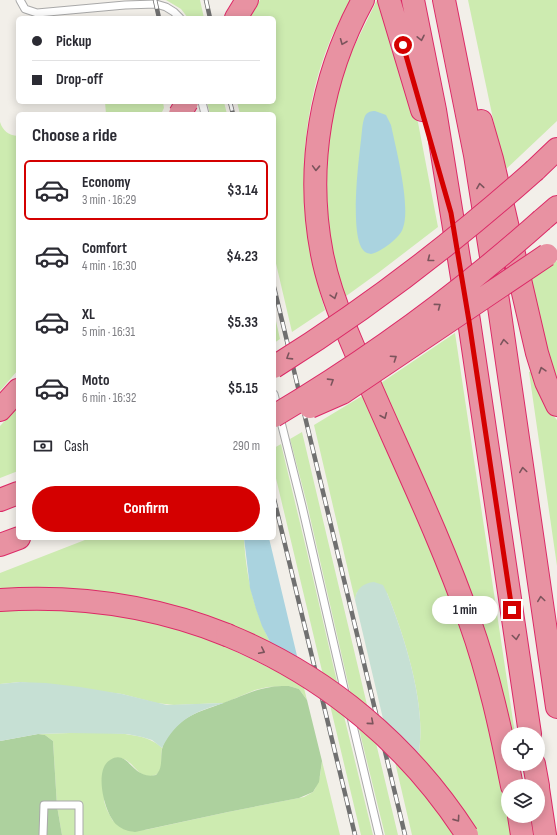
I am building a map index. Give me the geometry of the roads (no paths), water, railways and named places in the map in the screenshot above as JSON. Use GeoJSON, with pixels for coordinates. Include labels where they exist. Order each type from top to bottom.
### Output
{"type":"FeatureCollection","features":[{"type":"Feature","properties":{"kind":"highway"},"geometry":{"type":"LineString","coordinates":[[223,16],[230,0]]}},
{"type":"Feature","properties":{"kind":"highway"},"geometry":{"type":"LineString","coordinates":[[237,16],[247,0]]}},
{"type":"Feature","properties":{"kind":"highway"},"geometry":{"type":"LineString","coordinates":[[389,0],[407,55],[451,213]]}},
{"type":"Feature","properties":{"kind":"highway"},"geometry":{"type":"LineString","coordinates":[[413,0],[435,110],[470,329],[529,727]]}},
{"type":"Feature","properties":{"kind":"highway"},"geometry":{"type":"LineString","coordinates":[[444,0],[492,158],[537,353],[546,382],[557,405]]}},
{"type":"Feature","properties":{"kind":"highway"},"geometry":{"type":"LineString","coordinates":[[444,0],[476,162],[499,307],[557,707]]}},
{"type":"Feature","properties":{"kind":"highway"},"geometry":{"type":"LineString","coordinates":[[361,3],[347,31],[334,64],[325,98],[319,132],[316,167],[316,200],[322,254],[333,294],[346,329],[445,557],[470,622],[490,685],[510,779]]}},
{"type":"Feature","properties":{"kind":"highway"},"geometry":{"type":"LineString","coordinates":[[276,366],[347,320],[404,279],[470,226],[557,149]]}},
{"type":"Feature","properties":{"kind":"highway"},"geometry":{"type":"LineString","coordinates":[[276,415],[345,372],[423,318],[470,281],[550,213]]}},
{"type":"Feature","properties":{"kind":"highway"},"geometry":{"type":"LineString","coordinates":[[276,422],[342,393],[552,252]]}},
{"type":"Feature","properties":{"kind":"highway"},"geometry":{"type":"LineString","coordinates":[[0,410],[16,392]]}},
{"type":"Feature","properties":{"kind":"highway"},"geometry":{"type":"LineString","coordinates":[[0,500],[16,494]]}},
{"type":"Feature","properties":{"kind":"highway"},"geometry":{"type":"LineString","coordinates":[[0,545],[16,539]]}},
{"type":"Feature","properties":{"kind":"highway"},"geometry":{"type":"LineString","coordinates":[[0,600],[58,599],[114,604],[163,614],[227,635],[259,649],[292,666],[328,689],[366,718],[396,746],[425,777],[442,798],[467,835]]}},
{"type":"Feature","properties":{"kind":"highway"},"geometry":{"type":"LineString","coordinates":[[520,823],[522,835]]}},
{"type":"Feature","properties":{"kind":"highway"},"geometry":{"type":"LineString","coordinates":[[543,823],[545,835]]}},
{"type":"Feature","properties":{"kind":"lane"},"geometry":{"type":"LineString","coordinates":[[20,0],[25,9],[36,13],[125,5],[156,4],[166,7],[177,16]]}},
{"type":"Feature","properties":{"kind":"lane"},"geometry":{"type":"LineString","coordinates":[[276,402],[305,519],[354,736],[379,835]]}},
{"type":"Feature","properties":{"kind":"lane"},"geometry":{"type":"LineString","coordinates":[[43,835],[44,805],[79,805],[79,835]]}},
{"type":"Feature","properties":{"kind":"water"},"geometry":{"type":"Polygon","coordinates":[[[375,111],[386,115],[391,125],[402,177],[405,218],[403,228],[398,236],[385,248],[371,254],[366,253],[363,250],[358,237],[356,225],[356,195],[363,122],[367,114],[375,111]]]}},
{"type":"Feature","properties":{"kind":"water"},"geometry":{"type":"Polygon","coordinates":[[[244,540],[269,540],[298,660],[272,646],[262,626],[250,588],[244,540]]]}},
{"type":"Feature","properties":{"kind":"railway"},"geometry":{"type":"LineString","coordinates":[[155,0],[159,16]]}},
{"type":"Feature","properties":{"kind":"railway"},"geometry":{"type":"LineString","coordinates":[[206,0],[210,16]]}},
{"type":"Feature","properties":{"kind":"railway"},"geometry":{"type":"LineString","coordinates":[[180,104],[182,112]]}},
{"type":"Feature","properties":{"kind":"railway"},"geometry":{"type":"LineString","coordinates":[[230,104],[232,112]]}},
{"type":"Feature","properties":{"kind":"railway"},"geometry":{"type":"LineString","coordinates":[[276,295],[405,835]]}},
{"type":"Feature","properties":{"kind":"railway"},"geometry":{"type":"LineString","coordinates":[[276,507],[355,835]]}}]}
